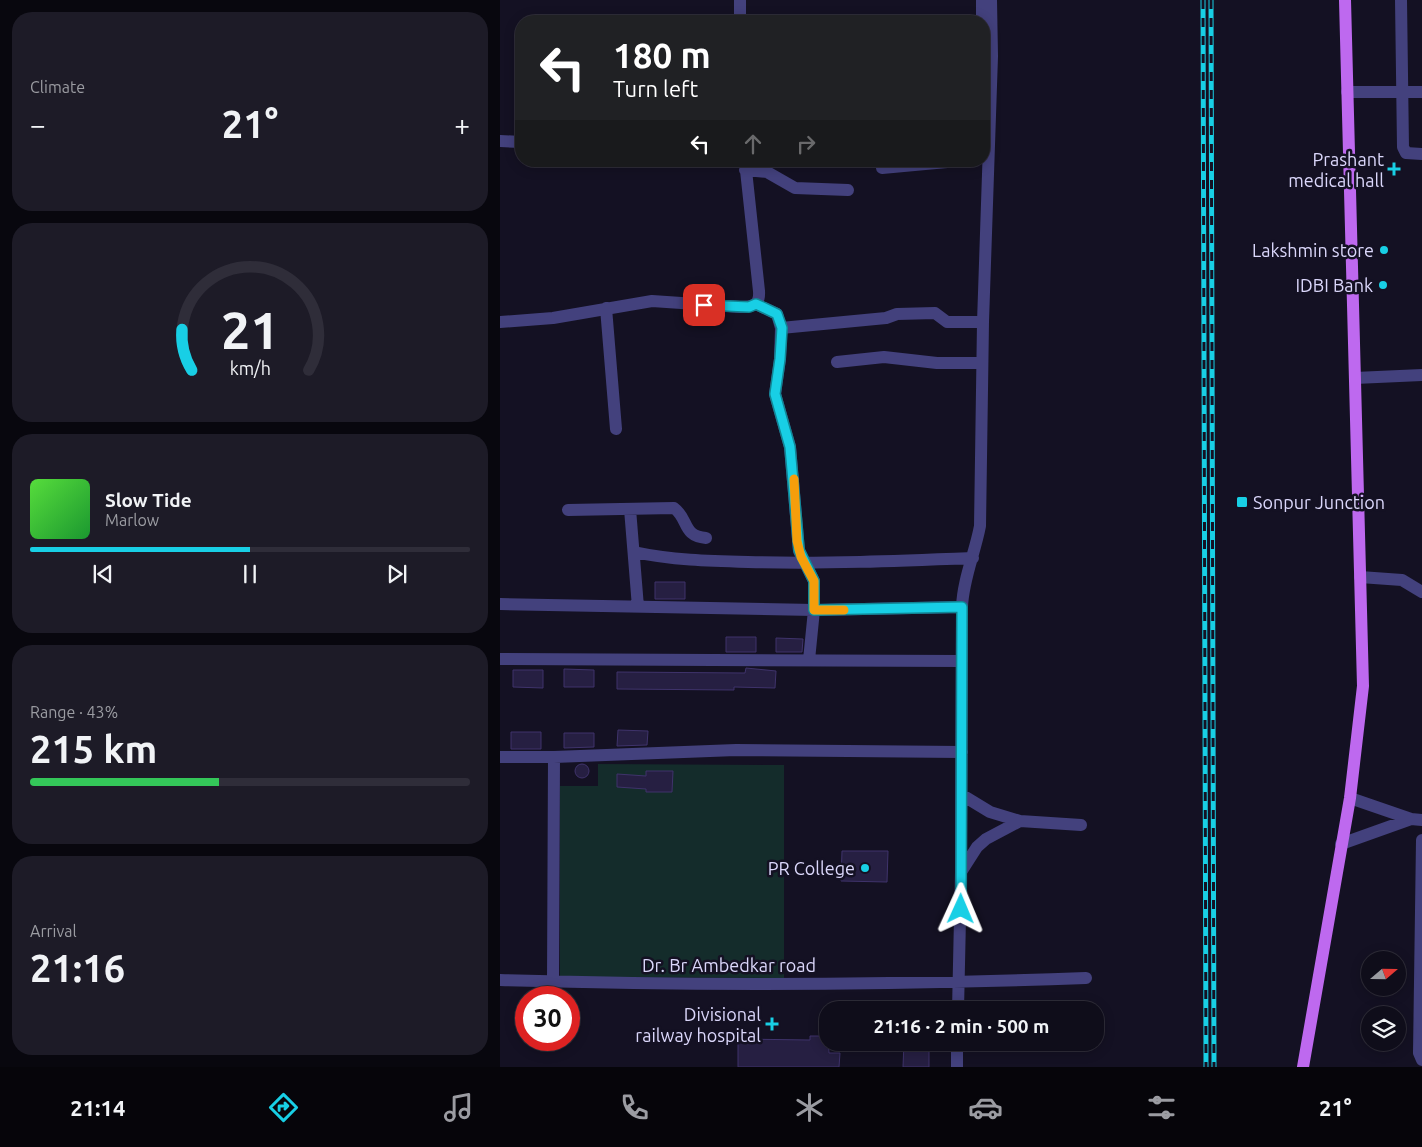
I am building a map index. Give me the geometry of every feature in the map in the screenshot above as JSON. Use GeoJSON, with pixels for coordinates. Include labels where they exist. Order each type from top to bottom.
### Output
{"type":"FeatureCollection","features":[{"type":"Feature","properties":{"kind":"main road"},"geometry":{"type":"LineString","coordinates":[[1303,1067],[1350,798],[1363,686],[1345,0]]}},
{"type":"Feature","properties":{"kind":"street"},"geometry":{"type":"LineString","coordinates":[[740,0],[740,15]]}},
{"type":"Feature","properties":{"kind":"street"},"geometry":{"type":"LineString","coordinates":[[982,0],[982,15]]}},
{"type":"Feature","properties":{"kind":"street"},"geometry":{"type":"LineString","coordinates":[[990,20],[991,0]]}},
{"type":"Feature","properties":{"kind":"street"},"geometry":{"type":"LineString","coordinates":[[1400,0],[1403,146],[1406,153],[1422,154]]}},
{"type":"Feature","properties":{"kind":"street"},"geometry":{"type":"LineString","coordinates":[[1347,92],[1422,92]]}},
{"type":"Feature","properties":{"kind":"street"},"geometry":{"type":"LineString","coordinates":[[500,141],[515,142]]}},
{"type":"Feature","properties":{"kind":"street"},"geometry":{"type":"LineString","coordinates":[[500,322],[553,318],[652,301],[740,307],[749,307],[756,304],[759,299],[759,291],[745,167]]}},
{"type":"Feature","properties":{"kind":"street"},"geometry":{"type":"LineString","coordinates":[[749,167],[767,172],[795,188],[848,190]]}},
{"type":"Feature","properties":{"kind":"street"},"geometry":{"type":"LineString","coordinates":[[882,168],[893,167]]}},
{"type":"Feature","properties":{"kind":"street"},"geometry":{"type":"LineString","coordinates":[[958,1001],[962,795],[962,607],[964,585],[973,558],[980,526],[986,167]]}},
{"type":"Feature","properties":{"kind":"street"},"geometry":{"type":"LineString","coordinates":[[756,304],[777,314],[781,328],[780,359],[775,394],[790,447],[797,541],[799,550],[814,581],[814,610],[809,660]]}},
{"type":"Feature","properties":{"kind":"street"},"geometry":{"type":"LineString","coordinates":[[606,308],[616,429]]}},
{"type":"Feature","properties":{"kind":"street"},"geometry":{"type":"LineString","coordinates":[[781,328],[886,318],[897,314],[934,313],[947,322],[983,322]]}},
{"type":"Feature","properties":{"kind":"street"},"geometry":{"type":"LineString","coordinates":[[837,362],[884,357],[936,363],[982,363]]}},
{"type":"Feature","properties":{"kind":"street"},"geometry":{"type":"LineString","coordinates":[[1355,378],[1422,375]]}},
{"type":"Feature","properties":{"kind":"street"},"geometry":{"type":"LineString","coordinates":[[568,510],[674,508],[691,534],[696,537],[706,538]]}},
{"type":"Feature","properties":{"kind":"street"},"geometry":{"type":"LineString","coordinates":[[630,509],[638,607]]}},
{"type":"Feature","properties":{"kind":"street"},"geometry":{"type":"LineString","coordinates":[[634,552],[653,556],[708,561],[805,564],[973,558]]}},
{"type":"Feature","properties":{"kind":"street"},"geometry":{"type":"LineString","coordinates":[[1360,577],[1402,580],[1422,592]]}},
{"type":"Feature","properties":{"kind":"street"},"geometry":{"type":"LineString","coordinates":[[500,604],[814,610],[962,607]]}},
{"type":"Feature","properties":{"kind":"street"},"geometry":{"type":"LineString","coordinates":[[500,645],[502,658],[962,661]]}},
{"type":"Feature","properties":{"kind":"street"},"geometry":{"type":"LineString","coordinates":[[500,757],[554,758],[736,750],[962,752]]}},
{"type":"Feature","properties":{"kind":"street"},"geometry":{"type":"LineString","coordinates":[[553,982],[554,758]]}},
{"type":"Feature","properties":{"kind":"street"},"geometry":{"type":"LineString","coordinates":[[962,795],[990,812],[1020,821],[1081,825]]}},
{"type":"Feature","properties":{"kind":"street"},"geometry":{"type":"LineString","coordinates":[[1350,798],[1417,820]]}},
{"type":"Feature","properties":{"kind":"street"},"geometry":{"type":"LineString","coordinates":[[1341,844],[1417,820]]}},
{"type":"Feature","properties":{"kind":"street"},"geometry":{"type":"LineString","coordinates":[[961,872],[977,847],[986,839],[1020,821]]}},
{"type":"Feature","properties":{"kind":"street"},"geometry":{"type":"LineString","coordinates":[[1422,840],[1421,1025],[1419,1053],[1422,1060]]}},
{"type":"Feature","properties":{"kind":"street","name":"Dr. Br Ambedkar road"},"geometry":{"type":"LineString","coordinates":[[500,980],[553,982],[959,982],[1086,978]]}},
{"type":"Feature","properties":{"kind":"street"},"geometry":{"type":"LineString","coordinates":[[957,1067],[958,1051]]}},
{"type":"Feature","properties":{"kind":"green space"},"geometry":{"type":"Polygon","coordinates":[[[598,764],[784,765],[784,978],[560,977],[560,786],[598,786],[598,764]]]}},
{"type":"Feature","properties":{"kind":"building"},"geometry":{"type":"Polygon","coordinates":[[[655,582],[685,582],[685,599],[655,599],[655,582]]]}},
{"type":"Feature","properties":{"kind":"building"},"geometry":{"type":"Polygon","coordinates":[[[726,637],[756,637],[756,652],[726,652],[726,637]]]}},
{"type":"Feature","properties":{"kind":"building"},"geometry":{"type":"Polygon","coordinates":[[[776,638],[803,639],[802,652],[776,652],[776,638]]]}},
{"type":"Feature","properties":{"kind":"building"},"geometry":{"type":"Polygon","coordinates":[[[746,668],[776,671],[775,688],[734,687],[734,690],[617,689],[617,672],[745,673],[746,668]]]}},
{"type":"Feature","properties":{"kind":"building"},"geometry":{"type":"Polygon","coordinates":[[[564,669],[594,670],[594,687],[564,687],[564,669]]]}},
{"type":"Feature","properties":{"kind":"building"},"geometry":{"type":"Polygon","coordinates":[[[513,670],[543,670],[543,688],[513,687],[513,670]]]}},
{"type":"Feature","properties":{"kind":"building"},"geometry":{"type":"Polygon","coordinates":[[[618,730],[648,731],[647,745],[617,746],[618,730]]]}},
{"type":"Feature","properties":{"kind":"building"},"geometry":{"type":"Polygon","coordinates":[[[511,732],[541,732],[541,749],[511,749],[511,732]]]}},
{"type":"Feature","properties":{"kind":"building"},"geometry":{"type":"Polygon","coordinates":[[[564,733],[594,733],[594,747],[564,748],[564,733]]]}},
{"type":"Feature","properties":{"kind":"building"},"geometry":{"type":"Polygon","coordinates":[[[582,764],[587,766],[589,771],[587,776],[582,778],[577,776],[575,771],[577,766],[582,764]]]}},
{"type":"Feature","properties":{"kind":"building"},"geometry":{"type":"Polygon","coordinates":[[[646,771],[673,771],[672,792],[646,792],[646,789],[617,787],[617,774],[646,776],[646,771]]]}},
{"type":"Feature","properties":{"kind":"building"},"geometry":{"type":"Polygon","coordinates":[[[842,851],[888,851],[887,882],[841,881],[842,851]]]}},
{"type":"Feature","properties":{"kind":"building"},"geometry":{"type":"Polygon","coordinates":[[[810,1036],[819,1036],[819,1051],[840,1053],[839,1067],[738,1067],[738,1039],[810,1040],[810,1036]]]}},
{"type":"Feature","properties":{"kind":"building"},"geometry":{"type":"Polygon","coordinates":[[[904,1051],[929,1051],[929,1067],[903,1067],[904,1051]]]}},
{"type":"Feature","properties":{"kind":"railway"},"geometry":{"type":"LineString","coordinates":[[1203,0],[1206,1067]]}},
{"type":"Feature","properties":{"kind":"railway"},"geometry":{"type":"LineString","coordinates":[[1211,0],[1214,1067]]}},
{"type":"Feature","properties":{"kind":"slow traffic"},"geometry":{"type":"LineString","coordinates":[[794,479],[797,541],[801,557],[813,576],[814,610],[844,610]]}},
{"type":"Feature","properties":{"kind":"place","name":"Prashant medical hall"},"geometry":{"type":"Point","coordinates":[1394,169]}},
{"type":"Feature","properties":{"kind":"place","name":"Lakshmin store"},"geometry":{"type":"Point","coordinates":[1384,250]}},
{"type":"Feature","properties":{"kind":"place","name":"IDBI Bank"},"geometry":{"type":"Point","coordinates":[1383,285]}},
{"type":"Feature","properties":{"kind":"place","name":"Sonpur Junction"},"geometry":{"type":"Point","coordinates":[1242,502]}},
{"type":"Feature","properties":{"kind":"place","name":"PR College"},"geometry":{"type":"Point","coordinates":[865,868]}},
{"type":"Feature","properties":{"kind":"place","name":"Divisional railway hospital"},"geometry":{"type":"Point","coordinates":[772,1024]}},
{"type":"Feature","properties":{"kind":"route"},"geometry":{"type":"LineString","coordinates":[[704,305],[749,307],[756,304],[777,314],[780,320],[782,328],[780,359],[775,394],[790,447],[793,466],[797,541],[801,557],[813,576],[814,610],[962,607],[961,909]]}}]}
